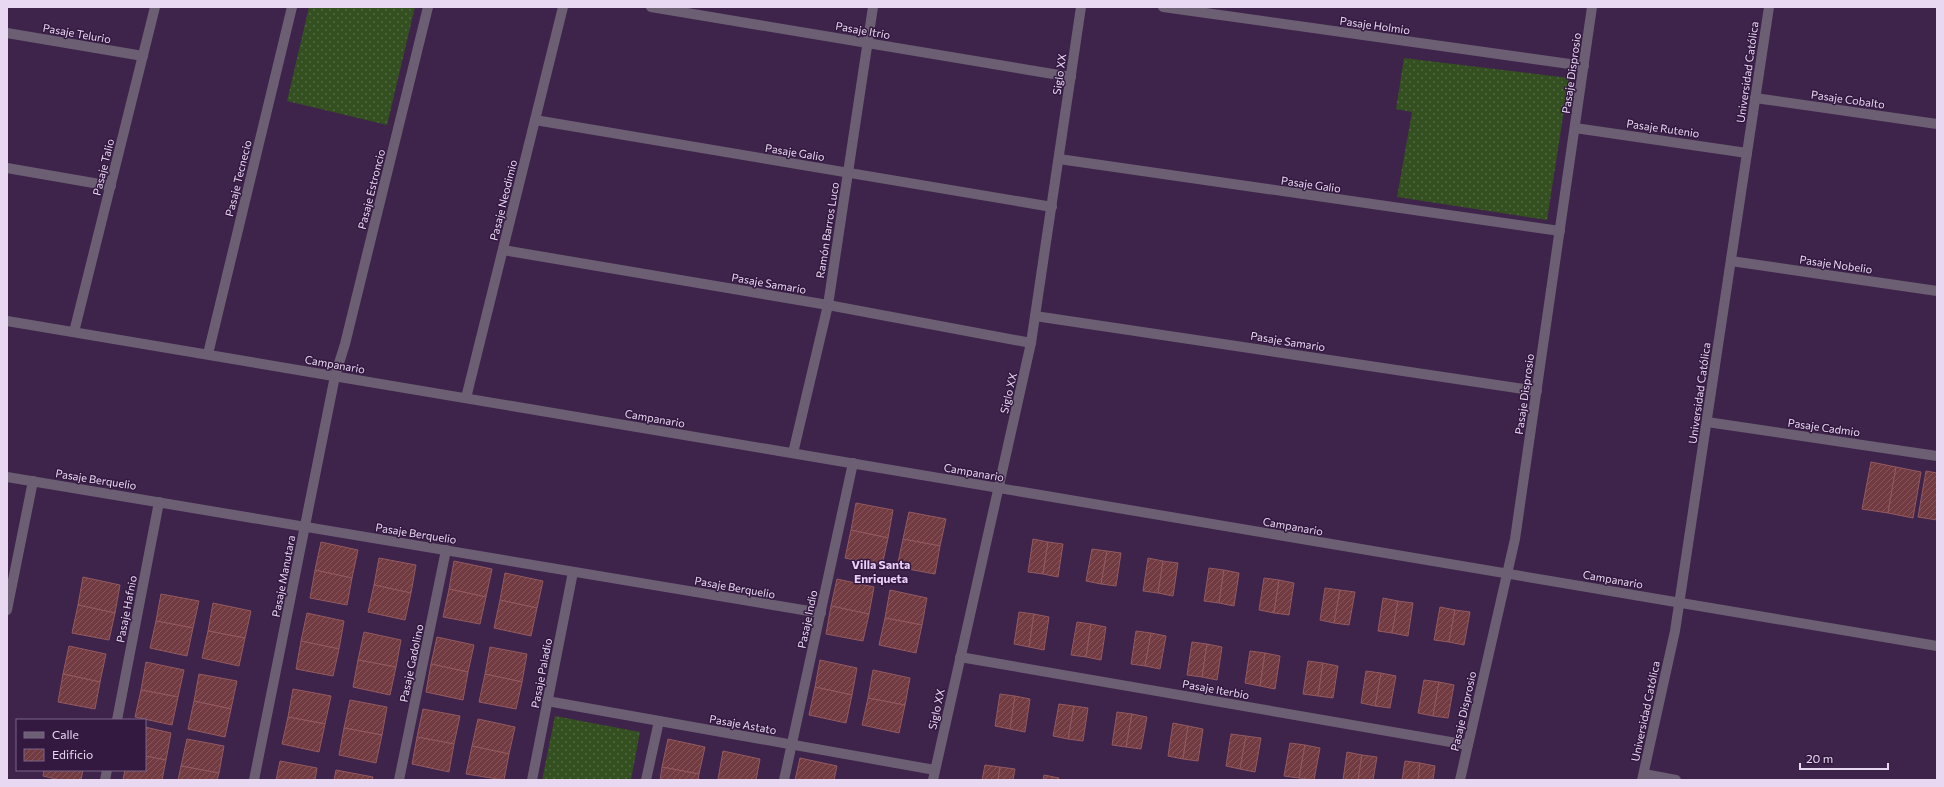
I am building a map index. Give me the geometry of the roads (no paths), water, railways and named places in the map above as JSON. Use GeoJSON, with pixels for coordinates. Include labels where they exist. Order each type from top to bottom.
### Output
{"type":"FeatureCollection","features":[{"type":"Feature","properties":{"kind":"street","name":"Pasaje Talio"},"geometry":{"type":"LineString","coordinates":[[74,332],[155,7]]}},
{"type":"Feature","properties":{"kind":"street","name":"Pasaje Tecnecio"},"geometry":{"type":"LineString","coordinates":[[208,354],[292,7]]}},
{"type":"Feature","properties":{"kind":"street","name":"Pasaje Estroncio"},"geometry":{"type":"LineString","coordinates":[[335,376],[345,344],[428,7]]}},
{"type":"Feature","properties":{"kind":"street","name":"Pasaje Neodimio"},"geometry":{"type":"LineString","coordinates":[[466,398],[563,7]]}},
{"type":"Feature","properties":{"kind":"street","name":"Pasaje Itrio"},"geometry":{"type":"LineString","coordinates":[[651,7],[1071,77]]}},
{"type":"Feature","properties":{"kind":"street","name":"Ramón Barros Luco"},"geometry":{"type":"LineString","coordinates":[[792,453],[828,305],[873,7]]}},
{"type":"Feature","properties":{"kind":"street","name":"Siglo XX"},"geometry":{"type":"LineString","coordinates":[[934,775],[997,488],[1031,343],[1081,7]]}},
{"type":"Feature","properties":{"kind":"street","name":"Pasaje Holmio"},"geometry":{"type":"LineString","coordinates":[[1163,7],[1584,66]]}},
{"type":"Feature","properties":{"kind":"street","name":"Pasaje Disprosio"},"geometry":{"type":"LineString","coordinates":[[1460,780],[1514,539],[1537,391],[1592,7]]}},
{"type":"Feature","properties":{"kind":"street","name":"Universidad Católica"},"geometry":{"type":"LineString","coordinates":[[1643,777],[1680,602],[1769,7]]}},
{"type":"Feature","properties":{"kind":"street","name":"Pasaje Telurio"},"geometry":{"type":"LineString","coordinates":[[7,33],[143,56]]}},
{"type":"Feature","properties":{"kind":"street","name":"Pasaje Cobalto"},"geometry":{"type":"LineString","coordinates":[[1755,98],[1937,124]]}},
{"type":"Feature","properties":{"kind":"street","name":"Pasaje Galio"},"geometry":{"type":"LineString","coordinates":[[535,120],[1052,207]]}},
{"type":"Feature","properties":{"kind":"street","name":"Pasaje Rutenio"},"geometry":{"type":"LineString","coordinates":[[1575,128],[1747,153]]}},
{"type":"Feature","properties":{"kind":"street","name":"Pasaje Galio"},"geometry":{"type":"LineString","coordinates":[[1059,160],[1560,231]]}},
{"type":"Feature","properties":{"kind":"street"},"geometry":{"type":"LineString","coordinates":[[7,168],[111,186]]}},
{"type":"Feature","properties":{"kind":"street","name":"Pasaje Samario"},"geometry":{"type":"LineString","coordinates":[[503,250],[828,305],[1031,343]]}},
{"type":"Feature","properties":{"kind":"street","name":"Pasaje Nobelio"},"geometry":{"type":"LineString","coordinates":[[1731,261],[1937,291]]}},
{"type":"Feature","properties":{"kind":"street","name":"Pasaje Samario"},"geometry":{"type":"LineString","coordinates":[[1035,316],[1537,391]]}},
{"type":"Feature","properties":{"kind":"street","name":"Campanario"},"geometry":{"type":"LineString","coordinates":[[7,321],[1937,646]]}},
{"type":"Feature","properties":{"kind":"street","name":"Pasaje Manutara"},"geometry":{"type":"LineString","coordinates":[[254,780],[335,376]]}},
{"type":"Feature","properties":{"kind":"street","name":"Pasaje Cadmio"},"geometry":{"type":"LineString","coordinates":[[1707,422],[1937,456]]}},
{"type":"Feature","properties":{"kind":"street","name":"Pasaje Indio"},"geometry":{"type":"LineString","coordinates":[[784,780],[853,463]]}},
{"type":"Feature","properties":{"kind":"street","name":"Pasaje Berquelio"},"geometry":{"type":"LineString","coordinates":[[7,476],[821,613]]}},
{"type":"Feature","properties":{"kind":"street"},"geometry":{"type":"LineString","coordinates":[[7,610],[33,481]]}},
{"type":"Feature","properties":{"kind":"street","name":"Pasaje Hafnio"},"geometry":{"type":"LineString","coordinates":[[117,719],[159,502]]}},
{"type":"Feature","properties":{"kind":"street","name":"Pasaje Gadolino"},"geometry":{"type":"LineString","coordinates":[[399,780],[446,550]]}},
{"type":"Feature","properties":{"kind":"street","name":"Pasaje Paladio"},"geometry":{"type":"LineString","coordinates":[[532,780],[573,572]]}},
{"type":"Feature","properties":{"kind":"street","name":"Pasaje Iterbio"},"geometry":{"type":"LineString","coordinates":[[960,657],[1468,745]]}},
{"type":"Feature","properties":{"kind":"street","name":"Pasaje Astato"},"geometry":{"type":"LineString","coordinates":[[547,701],[792,745],[934,775]]}},
{"type":"Feature","properties":{"kind":"street"},"geometry":{"type":"LineString","coordinates":[[646,780],[659,721]]}},
{"type":"Feature","properties":{"kind":"street"},"geometry":{"type":"LineString","coordinates":[[1643,777],[1676,780]]}},
{"type":"Feature","properties":{"kind":"district","name":"Villa Santa Enriqueta"},"geometry":{"type":"Point","coordinates":[881,571]}}]}
